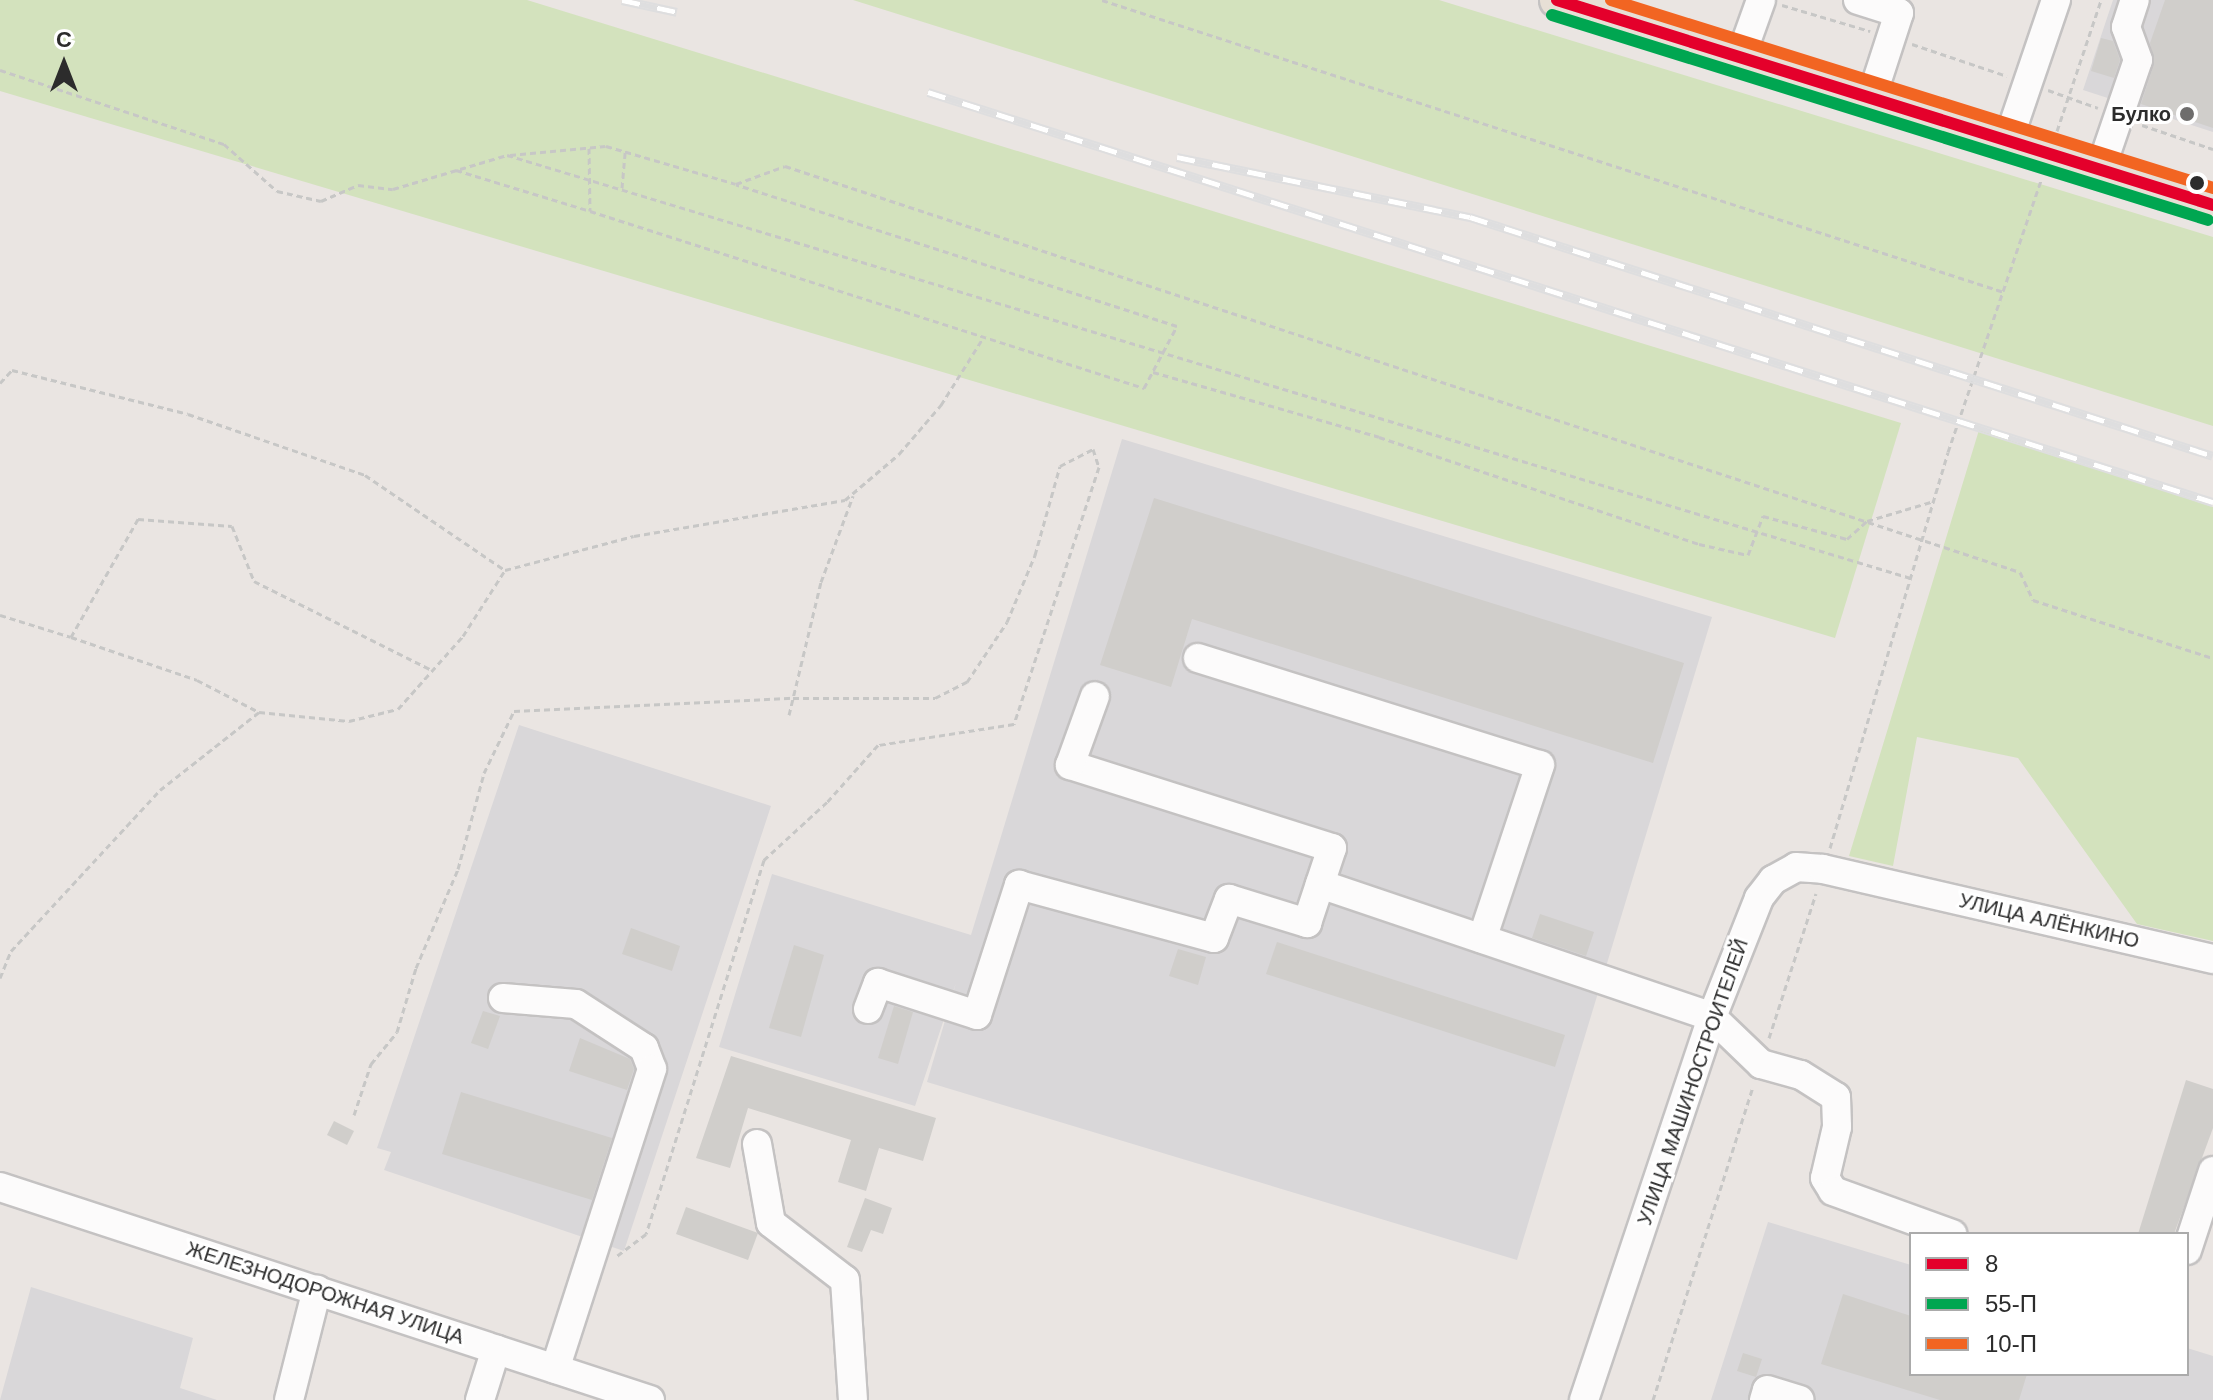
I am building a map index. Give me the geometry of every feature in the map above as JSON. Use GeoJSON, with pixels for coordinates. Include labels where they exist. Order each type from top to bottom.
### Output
{"type":"FeatureCollection","features":[{"type":"Feature","properties":{"kind":"main road"},"geometry":{"type":"LineString","coordinates":[[1557,0],[2009,138],[2213,205]]}},
{"type":"Feature","properties":{"kind":"street"},"geometry":{"type":"LineString","coordinates":[[1858,0],[1899,13],[1872,96]]}},
{"type":"Feature","properties":{"kind":"street"},"geometry":{"type":"LineString","coordinates":[[2009,138],[2056,0]]}},
{"type":"Feature","properties":{"kind":"street"},"geometry":{"type":"LineString","coordinates":[[2101,168],[2138,60],[2126,27],[2135,0]]}},
{"type":"Feature","properties":{"kind":"street"},"geometry":{"type":"LineString","coordinates":[[1741,56],[1771,2]]}},
{"type":"Feature","properties":{"kind":"street"},"geometry":{"type":"LineString","coordinates":[[1198,658],[1540,765],[1482,939]]}},
{"type":"Feature","properties":{"kind":"street"},"geometry":{"type":"LineString","coordinates":[[868,1009],[878,983],[977,1015],[1019,885],[1214,938],[1229,899],[1307,923],[1332,848],[1070,765],[1095,696]]}},
{"type":"Feature","properties":{"kind":"street","name":"УЛИЦА МАШИНОСТРОИТЕЛЕЙ"},"geometry":{"type":"LineString","coordinates":[[1584,1400],[1712,1017],[1759,898],[1796,867],[1823,869],[1886,883]]}},
{"type":"Feature","properties":{"kind":"street","name":"УЛИЦА АЛЁНКИНО"},"geometry":{"type":"LineString","coordinates":[[1886,883],[2213,959]]}},
{"type":"Feature","properties":{"kind":"street"},"geometry":{"type":"LineString","coordinates":[[1320,884],[1712,1017],[1761,1064],[1801,1075],[1836,1097],[1837,1127],[1825,1178],[1833,1191],[1946,1232]]}},
{"type":"Feature","properties":{"kind":"street"},"geometry":{"type":"LineString","coordinates":[[503,998],[576,1004],[644,1048],[652,1069],[555,1369]]}},
{"type":"Feature","properties":{"kind":"street"},"geometry":{"type":"LineString","coordinates":[[757,1144],[771,1223],[845,1280],[853,1400]]}},
{"type":"Feature","properties":{"kind":"street"},"geometry":{"type":"LineString","coordinates":[[2189,1244],[2213,1171]]}},
{"type":"Feature","properties":{"kind":"street","name":"ЖЕЛЕЗНОДОРОЖНАЯ УЛИЦА"},"geometry":{"type":"LineString","coordinates":[[0,1187],[650,1400]]}},
{"type":"Feature","properties":{"kind":"street"},"geometry":{"type":"LineString","coordinates":[[289,1400],[317,1289]]}},
{"type":"Feature","properties":{"kind":"street"},"geometry":{"type":"LineString","coordinates":[[480,1400],[496,1349]]}},
{"type":"Feature","properties":{"kind":"street"},"geometry":{"type":"LineString","coordinates":[[1764,1400],[1767,1390],[1800,1400]]}},
{"type":"Feature","properties":{"kind":"path"},"geometry":{"type":"LineString","coordinates":[[1102,0],[2004,292]]}},
{"type":"Feature","properties":{"kind":"path"},"geometry":{"type":"LineString","coordinates":[[1771,2],[1891,37],[2068,97]]}},
{"type":"Feature","properties":{"kind":"path"},"geometry":{"type":"LineString","coordinates":[[0,70],[224,144],[277,191],[321,201],[358,185],[393,189],[456,170],[507,155],[589,148],[625,152],[736,184],[1177,326],[1144,388],[456,170]]}},
{"type":"Feature","properties":{"kind":"path"},"geometry":{"type":"LineString","coordinates":[[589,148],[590,211]]}},
{"type":"Feature","properties":{"kind":"path"},"geometry":{"type":"LineString","coordinates":[[622,190],[625,152]]}},
{"type":"Feature","properties":{"kind":"path"},"geometry":{"type":"LineString","coordinates":[[507,155],[1911,578]]}},
{"type":"Feature","properties":{"kind":"path"},"geometry":{"type":"LineString","coordinates":[[736,184],[785,166],[2020,572],[2033,600],[2213,658]]}},
{"type":"Feature","properties":{"kind":"path"},"geometry":{"type":"LineString","coordinates":[[0,615],[197,680],[259,712],[349,721],[398,709],[463,636],[505,570],[634,536],[845,500],[899,454],[932,415],[983,338]]}},
{"type":"Feature","properties":{"kind":"path"},"geometry":{"type":"LineString","coordinates":[[1653,1400],[1823,869],[1935,500],[1984,355]]}},
{"type":"Feature","properties":{"kind":"path"},"geometry":{"type":"LineString","coordinates":[[0,383],[12,370],[188,414],[365,475],[505,570]]}},
{"type":"Feature","properties":{"kind":"path"},"geometry":{"type":"LineString","coordinates":[[1153,372],[1393,441],[1699,544],[1748,555],[1763,516],[1847,539],[1867,521],[1935,500]]}},
{"type":"Feature","properties":{"kind":"path"},"geometry":{"type":"LineString","coordinates":[[354,1115],[371,1064],[397,1032],[416,968],[458,869],[484,773],[514,711],[793,698],[935,698],[967,682],[1012,608],[1035,555],[1060,466],[1093,449],[1099,467],[1014,724],[878,745],[827,802],[764,860],[646,1234],[584,1281]]}},
{"type":"Feature","properties":{"kind":"path"},"geometry":{"type":"LineString","coordinates":[[789,715],[821,582],[854,493]]}},
{"type":"Feature","properties":{"kind":"path"},"geometry":{"type":"LineString","coordinates":[[71,637],[138,519],[232,526],[254,581],[432,670]]}},
{"type":"Feature","properties":{"kind":"path"},"geometry":{"type":"LineString","coordinates":[[0,978],[11,951],[160,790],[259,712]]}},
{"type":"Feature","properties":{"kind":"shaded area"},"geometry":{"type":"Polygon","coordinates":[[[2113,0],[2213,0],[2213,132],[2083,90],[2113,0]]]}},
{"type":"Feature","properties":{"kind":"shaded area"},"geometry":{"type":"Polygon","coordinates":[[[1122,439],[1712,617],[1517,1260],[927,1082],[956,983],[915,1106],[719,1047],[772,874],[971,935],[1122,439]]]}},
{"type":"Feature","properties":{"kind":"shaded area"},"geometry":{"type":"Polygon","coordinates":[[[519,725],[771,806],[624,1251],[384,1170],[391,1152],[377,1148],[519,725]]]}},
{"type":"Feature","properties":{"kind":"shaded area"},"geometry":{"type":"Polygon","coordinates":[[[1768,1222],[1909,1264],[1909,1376],[2189,1376],[2189,1349],[2213,1356],[2213,1400],[1711,1400],[1768,1222]]]}},
{"type":"Feature","properties":{"kind":"shaded area"},"geometry":{"type":"Polygon","coordinates":[[[31,1287],[193,1338],[180,1388],[217,1400],[0,1400],[31,1287]]]}},
{"type":"Feature","properties":{"kind":"green space"},"geometry":{"type":"Polygon","coordinates":[[[0,0],[527,0],[1901,423],[1835,638],[0,91],[0,0]]]}},
{"type":"Feature","properties":{"kind":"green space"},"geometry":{"type":"Polygon","coordinates":[[[853,0],[1439,0],[2213,237],[2213,426],[853,0]]]}},
{"type":"Feature","properties":{"kind":"green space"},"geometry":{"type":"Polygon","coordinates":[[[1979,430],[2213,507],[2213,941],[2137,924],[2018,758],[1917,737],[1893,866],[1849,856],[1979,430]]]}},
{"type":"Feature","properties":{"kind":"building"},"geometry":{"type":"Polygon","coordinates":[[[2165,0],[2213,0],[2213,128],[2141,104],[2154,64],[2150,43],[2165,0]]]}},
{"type":"Feature","properties":{"kind":"building"},"geometry":{"type":"Polygon","coordinates":[[[2101,38],[2113,41],[2120,60],[2114,78],[2091,71],[2101,38]]]}},
{"type":"Feature","properties":{"kind":"building"},"geometry":{"type":"Polygon","coordinates":[[[1154,498],[1684,663],[1653,763],[1192,619],[1171,687],[1100,665],[1154,498]]]}},
{"type":"Feature","properties":{"kind":"building"},"geometry":{"type":"Polygon","coordinates":[[[1540,914],[1594,932],[1586,956],[1532,938],[1540,914]]]}},
{"type":"Feature","properties":{"kind":"building"},"geometry":{"type":"Polygon","coordinates":[[[631,928],[680,946],[672,971],[622,954],[631,928]]]}},
{"type":"Feature","properties":{"kind":"building"},"geometry":{"type":"Polygon","coordinates":[[[1277,942],[1565,1035],[1555,1067],[1266,974],[1277,942]]]}},
{"type":"Feature","properties":{"kind":"building"},"geometry":{"type":"Polygon","coordinates":[[[794,945],[824,955],[801,1037],[769,1028],[794,945]]]}},
{"type":"Feature","properties":{"kind":"building"},"geometry":{"type":"Polygon","coordinates":[[[1178,949],[1206,957],[1198,985],[1169,976],[1178,949]]]}},
{"type":"Feature","properties":{"kind":"building"},"geometry":{"type":"Polygon","coordinates":[[[894,1006],[913,1012],[898,1064],[878,1058],[894,1006]]]}},
{"type":"Feature","properties":{"kind":"building"},"geometry":{"type":"Polygon","coordinates":[[[483,1011],[500,1016],[488,1049],[471,1043],[483,1011]]]}},
{"type":"Feature","properties":{"kind":"building"},"geometry":{"type":"Polygon","coordinates":[[[580,1038],[630,1059],[634,1069],[627,1090],[569,1071],[580,1038]]]}},
{"type":"Feature","properties":{"kind":"building"},"geometry":{"type":"Polygon","coordinates":[[[731,1056],[936,1118],[923,1161],[879,1148],[866,1191],[838,1182],[851,1140],[748,1108],[730,1168],[696,1158],[731,1056]]]}},
{"type":"Feature","properties":{"kind":"building"},"geometry":{"type":"Polygon","coordinates":[[[2186,1080],[2213,1089],[2213,1128],[2175,1232],[2139,1232],[2186,1080]]]}},
{"type":"Feature","properties":{"kind":"building"},"geometry":{"type":"Polygon","coordinates":[[[461,1092],[612,1138],[592,1200],[442,1154],[461,1092]]]}},
{"type":"Feature","properties":{"kind":"building"},"geometry":{"type":"Polygon","coordinates":[[[334,1121],[354,1131],[347,1145],[327,1135],[334,1121]]]}},
{"type":"Feature","properties":{"kind":"building"},"geometry":{"type":"Polygon","coordinates":[[[865,1198],[892,1208],[883,1234],[871,1230],[862,1252],[847,1247],[865,1198]]]}},
{"type":"Feature","properties":{"kind":"building"},"geometry":{"type":"Polygon","coordinates":[[[686,1207],[758,1233],[748,1260],[676,1234],[686,1207]]]}},
{"type":"Feature","properties":{"kind":"building"},"geometry":{"type":"Polygon","coordinates":[[[1843,1294],[1909,1315],[1909,1376],[2026,1376],[2019,1400],[1940,1400],[1821,1364],[1843,1294]]]}},
{"type":"Feature","properties":{"kind":"building"},"geometry":{"type":"Polygon","coordinates":[[[1743,1353],[1762,1359],[1756,1377],[1737,1371],[1743,1353]]]}},
{"type":"Feature","properties":{"kind":"railway"},"geometry":{"type":"LineString","coordinates":[[622,0],[677,12]]}},
{"type":"Feature","properties":{"kind":"railway"},"geometry":{"type":"LineString","coordinates":[[928,92],[2213,502]]}},
{"type":"Feature","properties":{"kind":"railway"},"geometry":{"type":"LineString","coordinates":[[1177,157],[1470,217],[2213,456]]}},
{"type":"Feature","properties":{"kind":"transit line","name":"8"},"geometry":{"type":"LineString","coordinates":[[1557,0],[2213,205]]}},
{"type":"Feature","properties":{"kind":"transit line","name":"10-П"},"geometry":{"type":"LineString","coordinates":[[1611,0],[2213,188]]}},
{"type":"Feature","properties":{"kind":"transit line","name":"55-П"},"geometry":{"type":"LineString","coordinates":[[1552,15],[2208,220]]}},
{"type":"Feature","properties":{"kind":"place","name":"Булко"},"geometry":{"type":"Point","coordinates":[2187,114]}}]}
